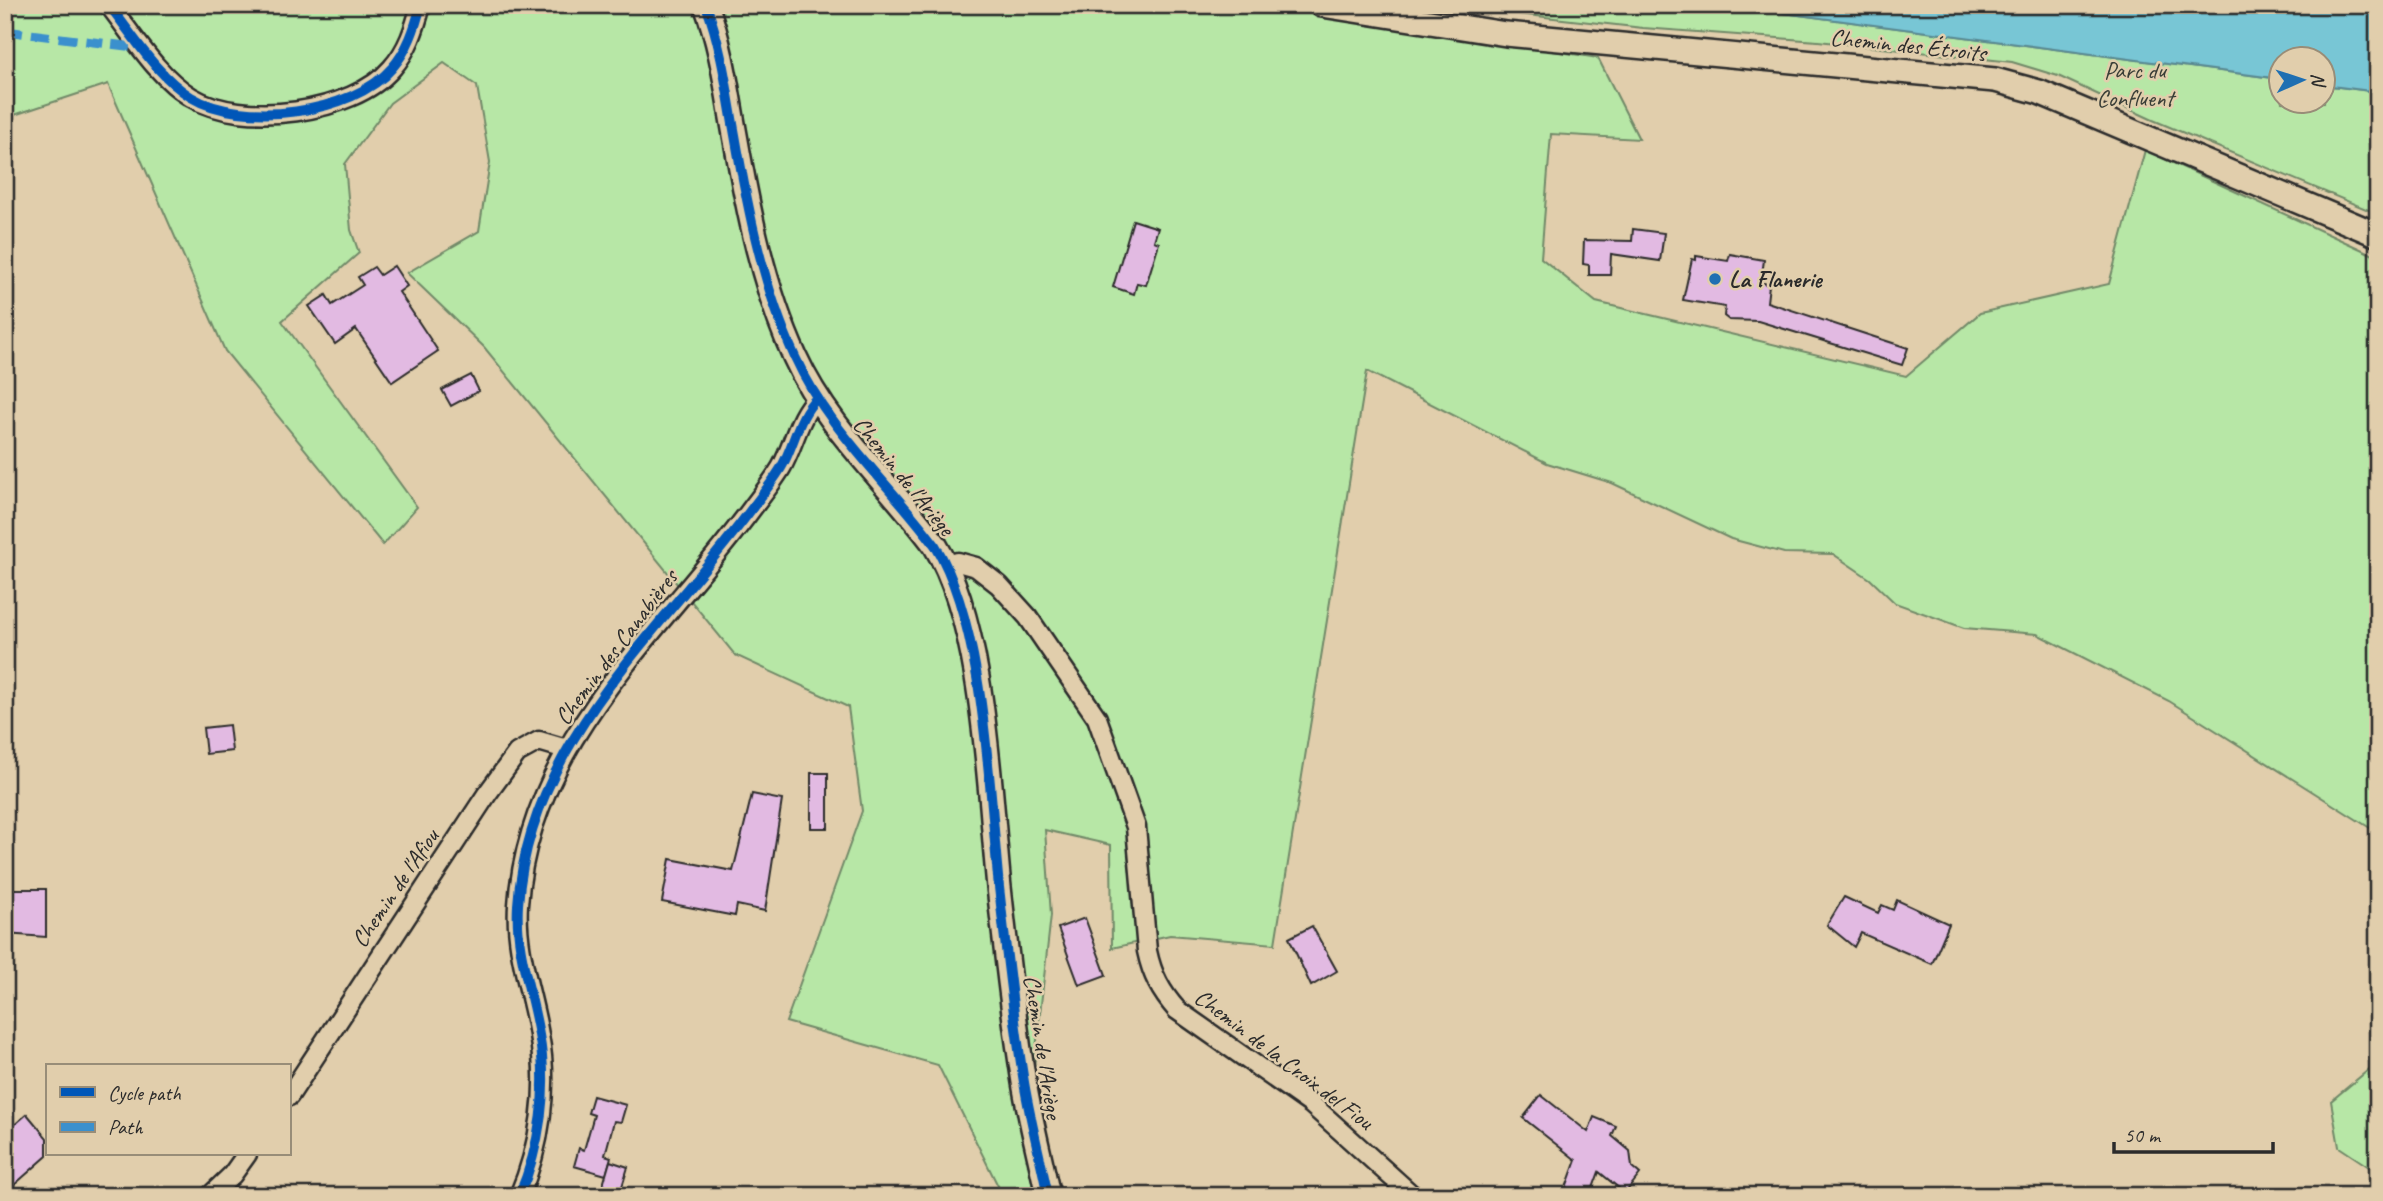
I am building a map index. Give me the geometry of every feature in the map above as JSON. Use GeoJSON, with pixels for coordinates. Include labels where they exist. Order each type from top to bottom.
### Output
{"type":"FeatureCollection","features":[{"type":"Feature","properties":{"kind":"street"},"geometry":{"type":"LineString","coordinates":[[109,5],[173,85],[216,108],[248,114],[317,107],[350,97],[378,82],[408,46],[421,5]]}},
{"type":"Feature","properties":{"kind":"street","name":"Chemin de l'Ariège"},"geometry":{"type":"LineString","coordinates":[[706,5],[722,56],[744,185],[764,269],[795,357],[817,398],[920,525],[947,565],[972,659],[1023,1078],[1048,1196]]}},
{"type":"Feature","properties":{"kind":"street","name":"Chemin des Étroits"},"geometry":{"type":"LineString","coordinates":[[1322,5],[1506,34],[1995,80],[2049,96],[2378,236]]}},
{"type":"Feature","properties":{"kind":"street","name":"Chemin des Canabières"},"geometry":{"type":"LineString","coordinates":[[519,1196],[535,1148],[543,1074],[540,1037],[519,947],[520,874],[539,811],[566,749],[659,621],[752,509],[781,467],[808,406],[817,398]]}},
{"type":"Feature","properties":{"kind":"street","name":"Chemin de la Croix del Fiou"},"geometry":{"type":"LineString","coordinates":[[947,565],[958,562],[976,567],[999,585],[1028,617],[1097,718],[1136,827],[1147,951],[1151,970],[1162,993],[1177,1010],[1311,1104],[1413,1196]]}},
{"type":"Feature","properties":{"kind":"street","name":"Chemin de l'Afiou"},"geometry":{"type":"LineString","coordinates":[[290,1094],[487,794],[517,753],[539,741],[566,749]]}},
{"type":"Feature","properties":{"kind":"street"},"geometry":{"type":"LineString","coordinates":[[210,1196],[232,1175],[246,1156]]}},
{"type":"Feature","properties":{"kind":"green space"},"geometry":{"type":"Polygon","coordinates":[[[5,5],[1267,5],[1598,58],[1639,139],[1551,134],[1541,258],[1596,302],[1906,376],[1980,313],[2109,284],[2145,150],[2378,257],[2378,833],[2169,701],[2037,634],[1964,628],[1895,603],[1870,579],[1833,554],[1784,553],[1731,539],[1612,483],[1547,463],[1367,371],[1275,944],[1170,935],[1112,948],[1111,845],[1045,830],[1051,915],[1034,1067],[1055,1196],[1003,1196],[938,1065],[786,1022],[862,811],[848,707],[735,655],[484,347],[407,273],[479,231],[490,162],[477,86],[444,63],[390,103],[345,164],[351,230],[359,253],[282,321],[417,507],[383,545],[225,351],[108,84],[5,118],[5,5]]]}},
{"type":"Feature","properties":{"kind":"green space","name":"Parc du Confluent"},"geometry":{"type":"Polygon","coordinates":[[[1437,5],[1723,5],[2268,77],[2268,116],[2338,116],[2338,87],[2378,92],[2378,214],[2153,120],[2058,76],[2012,62],[1818,41],[1643,28],[1437,5]]]}},
{"type":"Feature","properties":{"kind":"green space"},"geometry":{"type":"Polygon","coordinates":[[[2378,1062],[2378,1173],[2339,1147],[2331,1101],[2378,1062]]]}},
{"type":"Feature","properties":{"kind":"water"},"geometry":{"type":"Polygon","coordinates":[[[1723,5],[2378,5],[2378,92],[2338,87],[2338,46],[2268,46],[2268,77],[1723,5]]]}},
{"type":"Feature","properties":{"kind":"building"},"geometry":{"type":"Polygon","coordinates":[[[1133,220],[1158,228],[1154,241],[1159,243],[1146,285],[1137,283],[1134,294],[1113,287],[1133,220]]]}},
{"type":"Feature","properties":{"kind":"building"},"geometry":{"type":"Polygon","coordinates":[[[1633,229],[1664,233],[1660,261],[1611,254],[1610,275],[1589,275],[1589,265],[1583,264],[1584,240],[1632,241],[1633,229]]]}},
{"type":"Feature","properties":{"kind":"building"},"geometry":{"type":"Polygon","coordinates":[[[1730,254],[1764,260],[1761,282],[1769,285],[1767,302],[1908,348],[1902,365],[1758,321],[1729,320],[1724,316],[1725,307],[1683,300],[1692,259],[1696,260],[1696,256],[1728,261],[1730,254]]]}},
{"type":"Feature","properties":{"kind":"building"},"geometry":{"type":"Polygon","coordinates":[[[394,266],[407,286],[399,292],[438,351],[392,382],[356,329],[335,344],[309,306],[326,295],[332,305],[363,285],[358,277],[374,267],[380,275],[394,266]]]}},
{"type":"Feature","properties":{"kind":"building"},"geometry":{"type":"Polygon","coordinates":[[[471,375],[479,391],[451,406],[442,390],[471,375]]]}},
{"type":"Feature","properties":{"kind":"building"},"geometry":{"type":"Polygon","coordinates":[[[229,725],[232,751],[206,754],[203,728],[229,725]]]}},
{"type":"Feature","properties":{"kind":"building"},"geometry":{"type":"Polygon","coordinates":[[[811,773],[828,773],[828,828],[811,828],[811,773]]]}},
{"type":"Feature","properties":{"kind":"building"},"geometry":{"type":"Polygon","coordinates":[[[752,794],[782,800],[765,911],[737,905],[735,916],[662,902],[670,859],[733,871],[752,794]]]}},
{"type":"Feature","properties":{"kind":"building"},"geometry":{"type":"Polygon","coordinates":[[[5,889],[46,889],[46,937],[5,934],[5,889]]]}},
{"type":"Feature","properties":{"kind":"building"},"geometry":{"type":"Polygon","coordinates":[[[1844,897],[1878,913],[1882,905],[1893,910],[1897,900],[1949,924],[1932,964],[1861,933],[1854,947],[1827,925],[1844,897]]]}},
{"type":"Feature","properties":{"kind":"building"},"geometry":{"type":"Polygon","coordinates":[[[1085,918],[1106,975],[1079,985],[1058,928],[1085,918]]]}},
{"type":"Feature","properties":{"kind":"building"},"geometry":{"type":"Polygon","coordinates":[[[1312,926],[1337,971],[1311,986],[1289,938],[1312,926]]]}},
{"type":"Feature","properties":{"kind":"building"},"geometry":{"type":"Polygon","coordinates":[[[1541,1095],[1588,1132],[1594,1117],[1616,1126],[1612,1136],[1630,1151],[1632,1167],[1640,1174],[1625,1193],[1599,1172],[1590,1196],[1563,1196],[1576,1160],[1523,1118],[1541,1095]]]}},
{"type":"Feature","properties":{"kind":"building"},"geometry":{"type":"Polygon","coordinates":[[[593,1096],[626,1105],[621,1122],[614,1121],[605,1155],[611,1157],[606,1175],[574,1166],[579,1148],[584,1150],[594,1115],[588,1113],[593,1096]]]}},
{"type":"Feature","properties":{"kind":"building"},"geometry":{"type":"Polygon","coordinates":[[[27,1114],[46,1137],[47,1156],[5,1193],[5,1133],[27,1114]]]}},
{"type":"Feature","properties":{"kind":"building"},"geometry":{"type":"Polygon","coordinates":[[[610,1161],[628,1167],[621,1190],[603,1185],[610,1161]]]}},
{"type":"Feature","properties":{"kind":"marked path"},"geometry":{"type":"LineString","coordinates":[[5,31],[142,48]]}},
{"type":"Feature","properties":{"kind":"cycle path"},"geometry":{"type":"LineString","coordinates":[[109,5],[157,67],[191,97],[213,107],[267,114],[325,106],[374,84],[392,68],[407,46],[421,5]]}},
{"type":"Feature","properties":{"kind":"cycle path"},"geometry":{"type":"LineString","coordinates":[[706,5],[720,53],[745,191],[765,276],[795,357],[808,383],[841,431],[935,545],[952,579],[965,619],[975,663],[988,757],[999,887],[1019,1053],[1048,1196]]}},
{"type":"Feature","properties":{"kind":"cycle path"},"geometry":{"type":"LineString","coordinates":[[519,1196],[537,1138],[543,1075],[539,1035],[519,938],[518,905],[527,846],[546,791],[573,740],[605,691],[775,478],[805,413],[817,398]]}},
{"type":"Feature","properties":{"kind":"place","name":"La Flanerie"},"geometry":{"type":"Point","coordinates":[1715,279]}}]}
